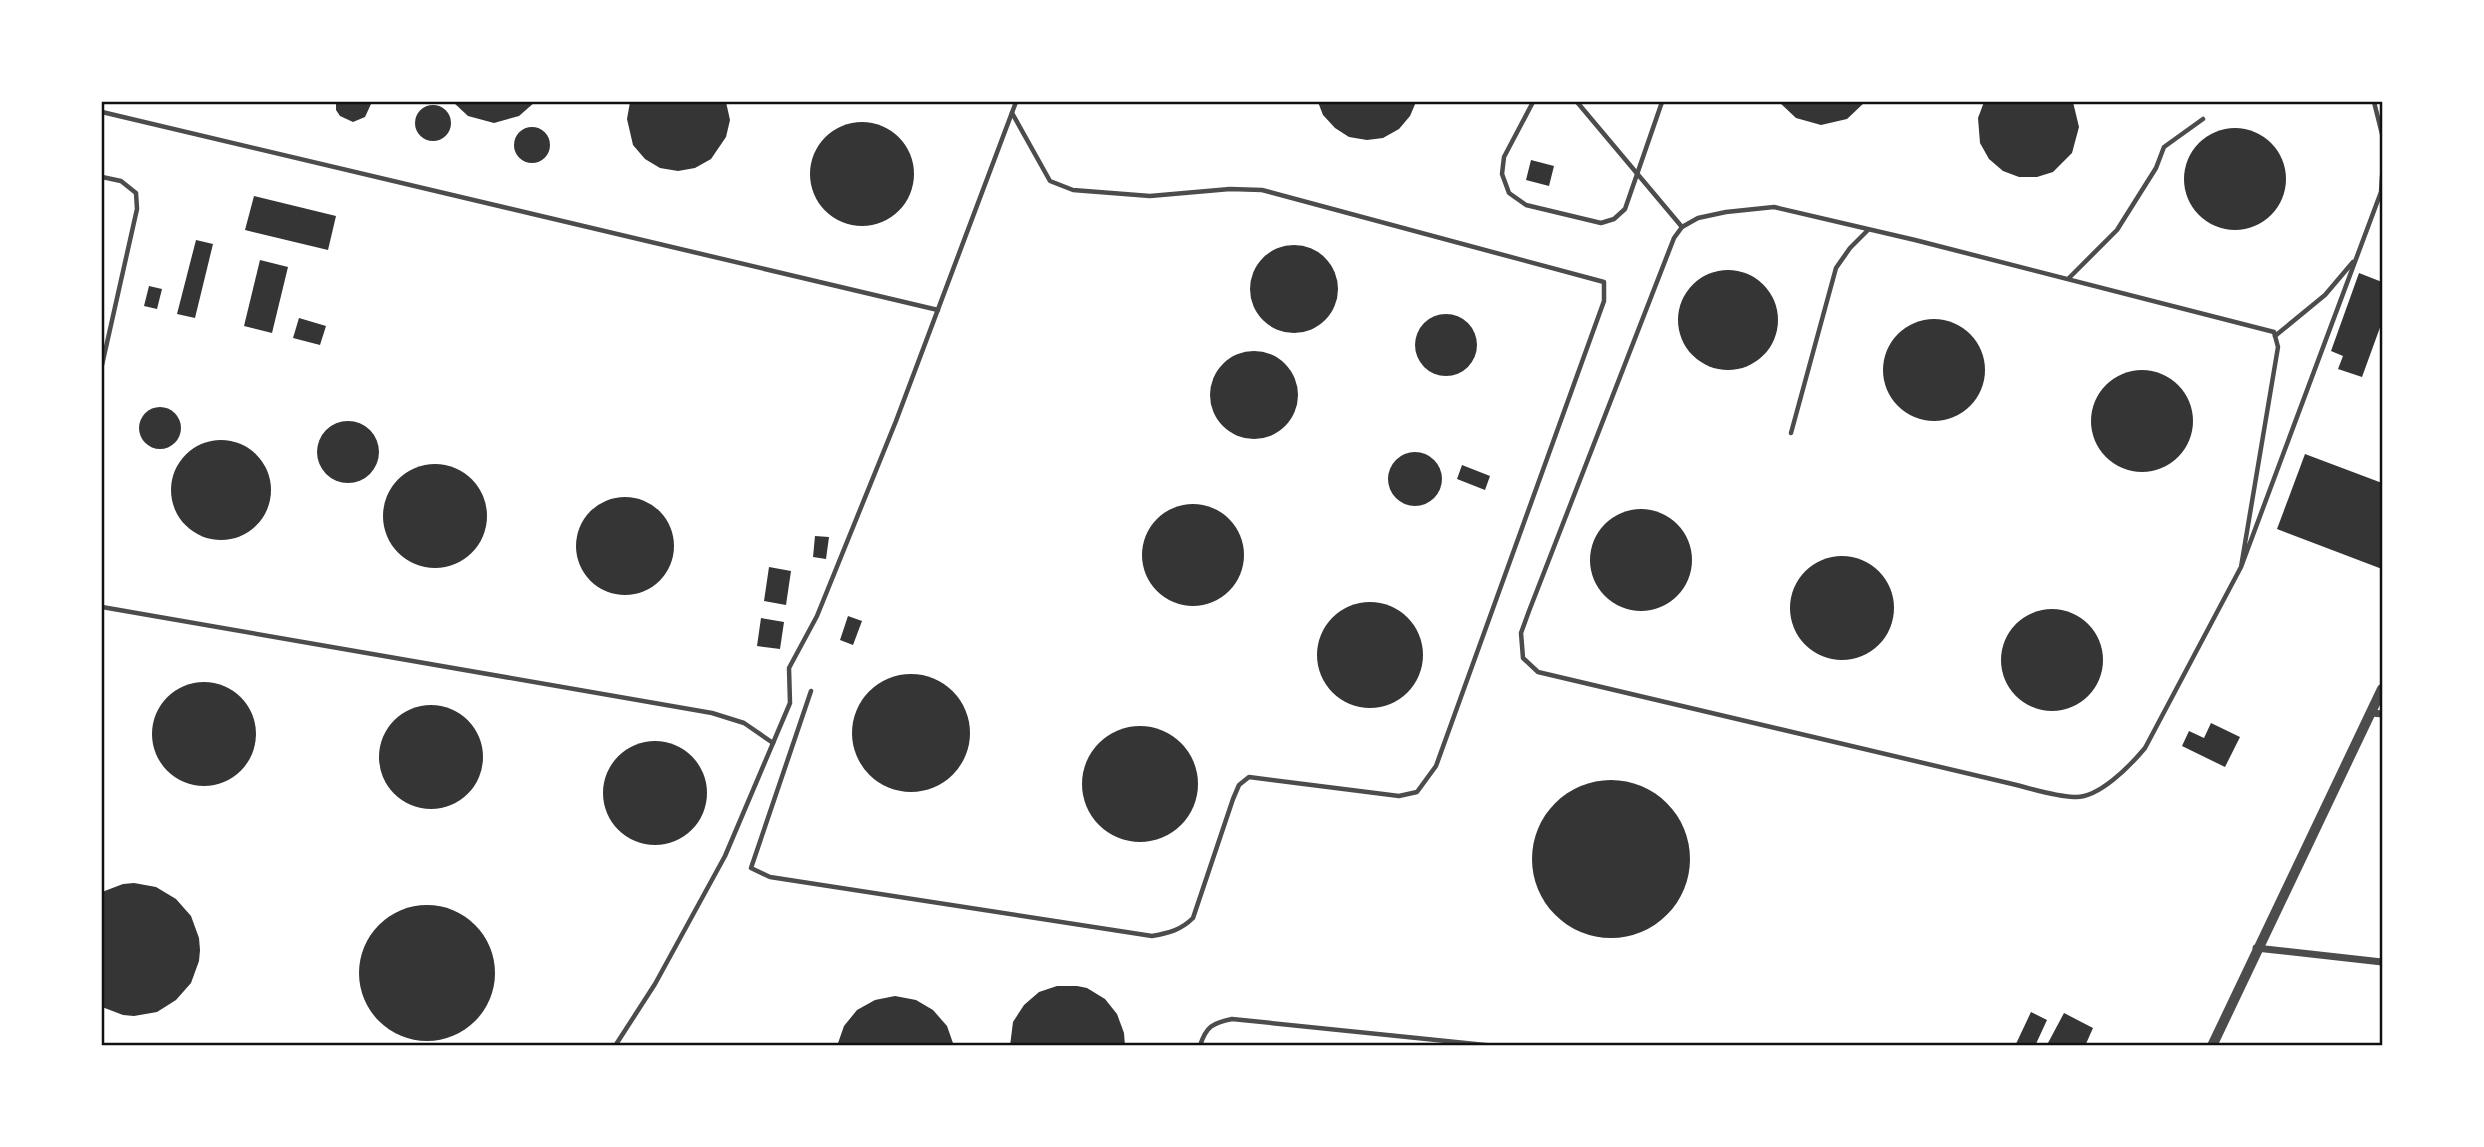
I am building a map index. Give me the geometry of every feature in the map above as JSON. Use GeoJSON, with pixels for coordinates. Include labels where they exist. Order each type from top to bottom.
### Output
{"type":"FeatureCollection","features":[{"type":"Feature","properties":{"kind":"street"},"geometry":{"type":"LineString","coordinates":[[2212,1045],[2256,948],[2377,714],[2382,689]]}},
{"type":"Feature","properties":{"kind":"street"},"geometry":{"type":"LineString","coordinates":[[2256,948],[2382,962]]}},
{"type":"Feature","properties":{"kind":"lane"},"geometry":{"type":"LineString","coordinates":[[615,1045],[656,984],[725,856],[790,703],[789,668],[817,616],[896,421],[1016,102]]}},
{"type":"Feature","properties":{"kind":"lane"},"geometry":{"type":"LineString","coordinates":[[1533,102],[1504,157],[1502,174],[1509,193],[1526,205],[1601,223],[1614,219],[1625,209],[1662,102]]}},
{"type":"Feature","properties":{"kind":"lane"},"geometry":{"type":"LineString","coordinates":[[1577,102],[1682,227]]}},
{"type":"Feature","properties":{"kind":"lane"},"geometry":{"type":"LineString","coordinates":[[2374,102],[2382,134]]}},
{"type":"Feature","properties":{"kind":"lane"},"geometry":{"type":"LineString","coordinates":[[102,111],[938,310]]}},
{"type":"Feature","properties":{"kind":"lane"},"geometry":{"type":"LineString","coordinates":[[811,691],[751,868],[770,877],[1152,936],[1184,927],[1192,918],[1239,785],[1249,777],[1399,796],[1417,792],[1436,766],[1604,300],[1604,282],[1262,190],[1230,188],[1150,196],[1073,190],[1050,181],[1012,113]]}},
{"type":"Feature","properties":{"kind":"lane"},"geometry":{"type":"LineString","coordinates":[[2068,279],[2117,230],[2156,168],[2164,147],[2203,119]]}},
{"type":"Feature","properties":{"kind":"lane"},"geometry":{"type":"LineString","coordinates":[[2241,567],[2278,347],[2274,332],[1774,207],[1698,218],[1682,227],[1674,238],[1521,633],[1523,658],[1538,672],[2076,797],[2091,794],[2129,768],[2145,748],[2241,567],[2381,192],[2382,176]]}},
{"type":"Feature","properties":{"kind":"lane"},"geometry":{"type":"LineString","coordinates":[[102,177],[121,181],[136,193],[137,209],[102,365]]}},
{"type":"Feature","properties":{"kind":"lane"},"geometry":{"type":"LineString","coordinates":[[1791,433],[1836,268],[1850,248],[1869,229]]}},
{"type":"Feature","properties":{"kind":"lane"},"geometry":{"type":"LineString","coordinates":[[2275,336],[2325,295],[2356,258]]}},
{"type":"Feature","properties":{"kind":"lane"},"geometry":{"type":"LineString","coordinates":[[102,607],[712,713],[744,723],[773,743]]}},
{"type":"Feature","properties":{"kind":"lane"},"geometry":{"type":"LineString","coordinates":[[1200,1045],[1214,1023],[1232,1019],[1495,1045]]}},
{"type":"Feature","properties":{"kind":"building"},"geometry":{"type":"Polygon","coordinates":[[[336,102],[371,104],[365,117],[353,122],[340,116],[336,110],[336,102]]]}},
{"type":"Feature","properties":{"kind":"building"},"geometry":{"type":"Polygon","coordinates":[[[453,102],[535,102],[519,116],[494,123],[468,116],[453,102]]]}},
{"type":"Feature","properties":{"kind":"building"},"geometry":{"type":"Polygon","coordinates":[[[630,102],[726,102],[730,120],[726,137],[711,159],[695,168],[678,171],[660,168],[645,159],[633,145],[627,119],[630,102]]]}},
{"type":"Feature","properties":{"kind":"building"},"geometry":{"type":"Polygon","coordinates":[[[1318,102],[1416,102],[1410,116],[1399,129],[1383,138],[1367,140],[1349,137],[1335,128],[1323,115],[1318,102]]]}},
{"type":"Feature","properties":{"kind":"building"},"geometry":{"type":"Polygon","coordinates":[[[1779,102],[1865,102],[1847,119],[1821,125],[1796,118],[1779,102]]]}},
{"type":"Feature","properties":{"kind":"building"},"geometry":{"type":"Polygon","coordinates":[[[1984,102],[2073,102],[2079,127],[2072,153],[2053,172],[2037,177],[2019,177],[2003,171],[1989,159],[1980,143],[1978,118],[1984,102]]]}},
{"type":"Feature","properties":{"kind":"building"},"geometry":{"type":"Polygon","coordinates":[[[433,105],[445,111],[451,123],[445,135],[433,141],[421,135],[415,123],[421,111],[433,105]]]}},
{"type":"Feature","properties":{"kind":"building"},"geometry":{"type":"Polygon","coordinates":[[[862,122],[882,126],[905,145],[910,154],[914,174],[910,194],[891,217],[882,222],[862,226],[842,222],[819,203],[814,194],[810,174],[814,154],[833,131],[842,126],[862,122]]]}},
{"type":"Feature","properties":{"kind":"building"},"geometry":{"type":"Polygon","coordinates":[[[532,127],[545,132],[550,145],[545,158],[532,163],[519,158],[514,145],[519,132],[532,127]]]}},
{"type":"Feature","properties":{"kind":"building"},"geometry":{"type":"Polygon","coordinates":[[[2235,128],[2254,132],[2271,143],[2282,160],[2286,179],[2282,198],[2271,215],[2254,226],[2235,230],[2216,226],[2199,215],[2188,198],[2184,179],[2188,160],[2199,143],[2216,132],[2235,128]]]}},
{"type":"Feature","properties":{"kind":"building"},"geometry":{"type":"Polygon","coordinates":[[[1531,160],[1554,166],[1549,186],[1526,180],[1531,160]]]}},
{"type":"Feature","properties":{"kind":"building"},"geometry":{"type":"Polygon","coordinates":[[[254,196],[336,216],[328,250],[245,230],[254,196]]]}},
{"type":"Feature","properties":{"kind":"building"},"geometry":{"type":"Polygon","coordinates":[[[196,240],[213,244],[195,318],[177,314],[196,240]]]}},
{"type":"Feature","properties":{"kind":"building"},"geometry":{"type":"Polygon","coordinates":[[[1294,245],[1311,249],[1325,258],[1334,272],[1338,289],[1334,306],[1325,320],[1311,329],[1294,333],[1277,329],[1263,320],[1254,306],[1250,289],[1254,272],[1263,258],[1277,249],[1294,245]]]}},
{"type":"Feature","properties":{"kind":"building"},"geometry":{"type":"Polygon","coordinates":[[[260,260],[288,267],[272,333],[244,326],[260,260]]]}},
{"type":"Feature","properties":{"kind":"building"},"geometry":{"type":"Polygon","coordinates":[[[1728,270],[1756,278],[1770,292],[1778,320],[1770,348],[1756,362],[1728,370],[1700,362],[1686,348],[1678,320],[1686,292],[1700,278],[1728,270]]]}},
{"type":"Feature","properties":{"kind":"building"},"geometry":{"type":"Polygon","coordinates":[[[2359,273],[2382,282],[2382,322],[2362,377],[2338,369],[2343,356],[2331,351],[2359,273]]]}},
{"type":"Feature","properties":{"kind":"building"},"geometry":{"type":"Polygon","coordinates":[[[149,286],[162,289],[157,309],[144,306],[149,286]]]}},
{"type":"Feature","properties":{"kind":"building"},"geometry":{"type":"Polygon","coordinates":[[[1446,314],[1468,323],[1477,345],[1468,367],[1446,376],[1424,367],[1415,345],[1424,323],[1446,314]]]}},
{"type":"Feature","properties":{"kind":"building"},"geometry":{"type":"Polygon","coordinates":[[[299,318],[326,326],[320,345],[293,338],[299,318]]]}},
{"type":"Feature","properties":{"kind":"building"},"geometry":{"type":"Polygon","coordinates":[[[1934,319],[1954,323],[1970,334],[1981,350],[1985,370],[1981,390],[1970,406],[1954,417],[1934,421],[1914,417],[1898,406],[1887,390],[1883,370],[1887,350],[1898,334],[1914,323],[1934,319]]]}},
{"type":"Feature","properties":{"kind":"building"},"geometry":{"type":"Polygon","coordinates":[[[1254,351],[1271,355],[1285,364],[1294,378],[1298,395],[1294,412],[1285,426],[1271,435],[1254,439],[1237,435],[1223,426],[1214,412],[1210,395],[1214,378],[1223,364],[1237,355],[1254,351]]]}},
{"type":"Feature","properties":{"kind":"building"},"geometry":{"type":"Polygon","coordinates":[[[2142,370],[2162,374],[2178,385],[2189,401],[2193,421],[2189,441],[2178,457],[2162,468],[2142,472],[2122,468],[2106,457],[2095,441],[2091,421],[2095,401],[2106,385],[2122,374],[2142,370]]]}},
{"type":"Feature","properties":{"kind":"building"},"geometry":{"type":"Polygon","coordinates":[[[160,407],[175,413],[181,428],[175,443],[160,449],[145,443],[139,428],[145,413],[160,407]]]}},
{"type":"Feature","properties":{"kind":"building"},"geometry":{"type":"Polygon","coordinates":[[[348,421],[370,430],[379,452],[370,474],[348,483],[326,474],[317,452],[326,430],[348,421]]]}},
{"type":"Feature","properties":{"kind":"building"},"geometry":{"type":"Polygon","coordinates":[[[221,440],[249,448],[263,462],[271,490],[263,518],[249,532],[221,540],[193,532],[179,518],[171,490],[179,462],[193,448],[221,440]]]}},
{"type":"Feature","properties":{"kind":"building"},"geometry":{"type":"Polygon","coordinates":[[[1415,452],[1434,460],[1442,479],[1434,498],[1415,506],[1396,498],[1388,479],[1396,460],[1415,452]]]}},
{"type":"Feature","properties":{"kind":"building"},"geometry":{"type":"Polygon","coordinates":[[[2305,454],[2382,483],[2382,569],[2277,529],[2305,454]]]}},
{"type":"Feature","properties":{"kind":"building"},"geometry":{"type":"Polygon","coordinates":[[[435,464],[455,468],[472,479],[483,496],[487,516],[483,536],[472,553],[455,564],[435,568],[415,564],[398,553],[387,536],[383,516],[387,496],[398,479],[415,468],[435,464]]]}},
{"type":"Feature","properties":{"kind":"building"},"geometry":{"type":"Polygon","coordinates":[[[1462,465],[1490,476],[1485,490],[1457,479],[1462,465]]]}},
{"type":"Feature","properties":{"kind":"building"},"geometry":{"type":"Polygon","coordinates":[[[625,497],[644,500],[660,511],[671,527],[674,546],[671,565],[660,581],[644,592],[625,595],[606,592],[590,581],[579,565],[576,546],[579,527],[590,511],[606,500],[625,497]]]}},
{"type":"Feature","properties":{"kind":"building"},"geometry":{"type":"Polygon","coordinates":[[[1193,504],[1213,508],[1229,519],[1240,535],[1244,555],[1240,575],[1229,591],[1213,602],[1193,606],[1173,602],[1157,591],[1146,575],[1142,555],[1146,535],[1157,519],[1173,508],[1193,504]]]}},
{"type":"Feature","properties":{"kind":"building"},"geometry":{"type":"Polygon","coordinates":[[[1641,509],[1660,513],[1677,524],[1688,541],[1692,560],[1688,579],[1677,596],[1660,607],[1641,611],[1622,607],[1605,596],[1594,579],[1590,560],[1594,541],[1605,524],[1622,513],[1641,509]]]}},
{"type":"Feature","properties":{"kind":"building"},"geometry":{"type":"Polygon","coordinates":[[[815,536],[829,537],[826,559],[813,557],[815,536]]]}},
{"type":"Feature","properties":{"kind":"building"},"geometry":{"type":"Polygon","coordinates":[[[1842,556],[1862,560],[1879,571],[1890,588],[1894,608],[1890,628],[1879,645],[1862,656],[1842,660],[1822,656],[1805,645],[1794,628],[1790,608],[1794,588],[1805,571],[1822,560],[1842,556]]]}},
{"type":"Feature","properties":{"kind":"building"},"geometry":{"type":"Polygon","coordinates":[[[769,567],[791,571],[786,605],[764,601],[769,567]]]}},
{"type":"Feature","properties":{"kind":"building"},"geometry":{"type":"Polygon","coordinates":[[[1370,602],[1390,606],[1407,618],[1419,635],[1423,655],[1419,675],[1407,692],[1390,704],[1370,708],[1350,704],[1333,692],[1321,675],[1317,655],[1321,635],[1333,618],[1350,606],[1370,602]]]}},
{"type":"Feature","properties":{"kind":"building"},"geometry":{"type":"Polygon","coordinates":[[[2052,609],[2081,617],[2095,631],[2103,660],[2095,689],[2081,703],[2052,711],[2023,703],[2009,689],[2001,660],[2009,631],[2023,617],[2052,609]]]}},
{"type":"Feature","properties":{"kind":"building"},"geometry":{"type":"Polygon","coordinates":[[[848,616],[862,621],[853,645],[840,640],[848,616]]]}},
{"type":"Feature","properties":{"kind":"building"},"geometry":{"type":"Polygon","coordinates":[[[761,618],[784,622],[780,649],[757,646],[761,618]]]}},
{"type":"Feature","properties":{"kind":"building"},"geometry":{"type":"Polygon","coordinates":[[[911,674],[934,678],[953,691],[966,710],[970,733],[966,756],[953,775],[934,788],[911,792],[888,788],[869,775],[856,756],[852,733],[856,710],[869,691],[888,678],[911,674]]]}},
{"type":"Feature","properties":{"kind":"building"},"geometry":{"type":"Polygon","coordinates":[[[204,682],[224,686],[241,697],[252,714],[256,734],[252,754],[241,771],[224,782],[204,786],[184,782],[167,771],[156,754],[152,734],[156,714],[167,697],[184,686],[204,682]]]}},
{"type":"Feature","properties":{"kind":"building"},"geometry":{"type":"Polygon","coordinates":[[[431,705],[451,709],[468,720],[479,737],[483,757],[479,777],[468,794],[451,805],[431,809],[411,805],[394,794],[383,777],[379,757],[383,737],[394,720],[411,709],[431,705]]]}},
{"type":"Feature","properties":{"kind":"building"},"geometry":{"type":"Polygon","coordinates":[[[2211,723],[2240,737],[2225,767],[2182,746],[2189,731],[2204,738],[2211,723]]]}},
{"type":"Feature","properties":{"kind":"building"},"geometry":{"type":"Polygon","coordinates":[[[1140,726],[1162,730],[1181,743],[1194,762],[1198,784],[1194,806],[1181,825],[1162,838],[1140,842],[1118,838],[1099,825],[1086,806],[1082,784],[1086,762],[1099,743],[1118,730],[1140,726]]]}},
{"type":"Feature","properties":{"kind":"building"},"geometry":{"type":"Polygon","coordinates":[[[655,741],[675,745],[692,756],[703,773],[707,793],[703,813],[692,830],[675,841],[655,845],[635,841],[618,830],[607,813],[603,793],[607,773],[618,756],[635,745],[655,741]]]}},
{"type":"Feature","properties":{"kind":"building"},"geometry":{"type":"Polygon","coordinates":[[[1611,780],[1641,786],[1667,803],[1684,829],[1690,859],[1684,889],[1667,915],[1641,932],[1611,938],[1581,932],[1555,915],[1538,889],[1532,859],[1538,829],[1555,803],[1581,786],[1611,780]]]}},
{"type":"Feature","properties":{"kind":"building"},"geometry":{"type":"Polygon","coordinates":[[[134,883],[156,887],[176,899],[191,916],[199,938],[200,950],[191,983],[176,1000],[157,1012],[134,1016],[102,1007],[102,892],[134,883]]]}},
{"type":"Feature","properties":{"kind":"building"},"geometry":{"type":"Polygon","coordinates":[[[427,905],[453,911],[475,925],[489,947],[495,973],[489,999],[475,1021],[453,1035],[427,1041],[401,1035],[379,1021],[365,999],[359,973],[365,947],[379,925],[401,911],[427,905]]]}},
{"type":"Feature","properties":{"kind":"building"},"geometry":{"type":"Polygon","coordinates":[[[1057,986],[1087,988],[1105,999],[1117,1014],[1124,1033],[1125,1046],[1010,1046],[1013,1022],[1024,1005],[1039,992],[1057,986]]]}},
{"type":"Feature","properties":{"kind":"building"},"geometry":{"type":"Polygon","coordinates":[[[895,996],[916,1000],[933,1010],[947,1026],[954,1046],[837,1046],[844,1026],[857,1010],[875,1000],[895,996]]]}},
{"type":"Feature","properties":{"kind":"building"},"geometry":{"type":"Polygon","coordinates":[[[2031,1012],[2047,1020],[2035,1046],[2015,1046],[2031,1012]]]}},
{"type":"Feature","properties":{"kind":"building"},"geometry":{"type":"Polygon","coordinates":[[[2064,1013],[2093,1028],[2085,1046],[2053,1046],[2048,1043],[2064,1013]]]}}]}
